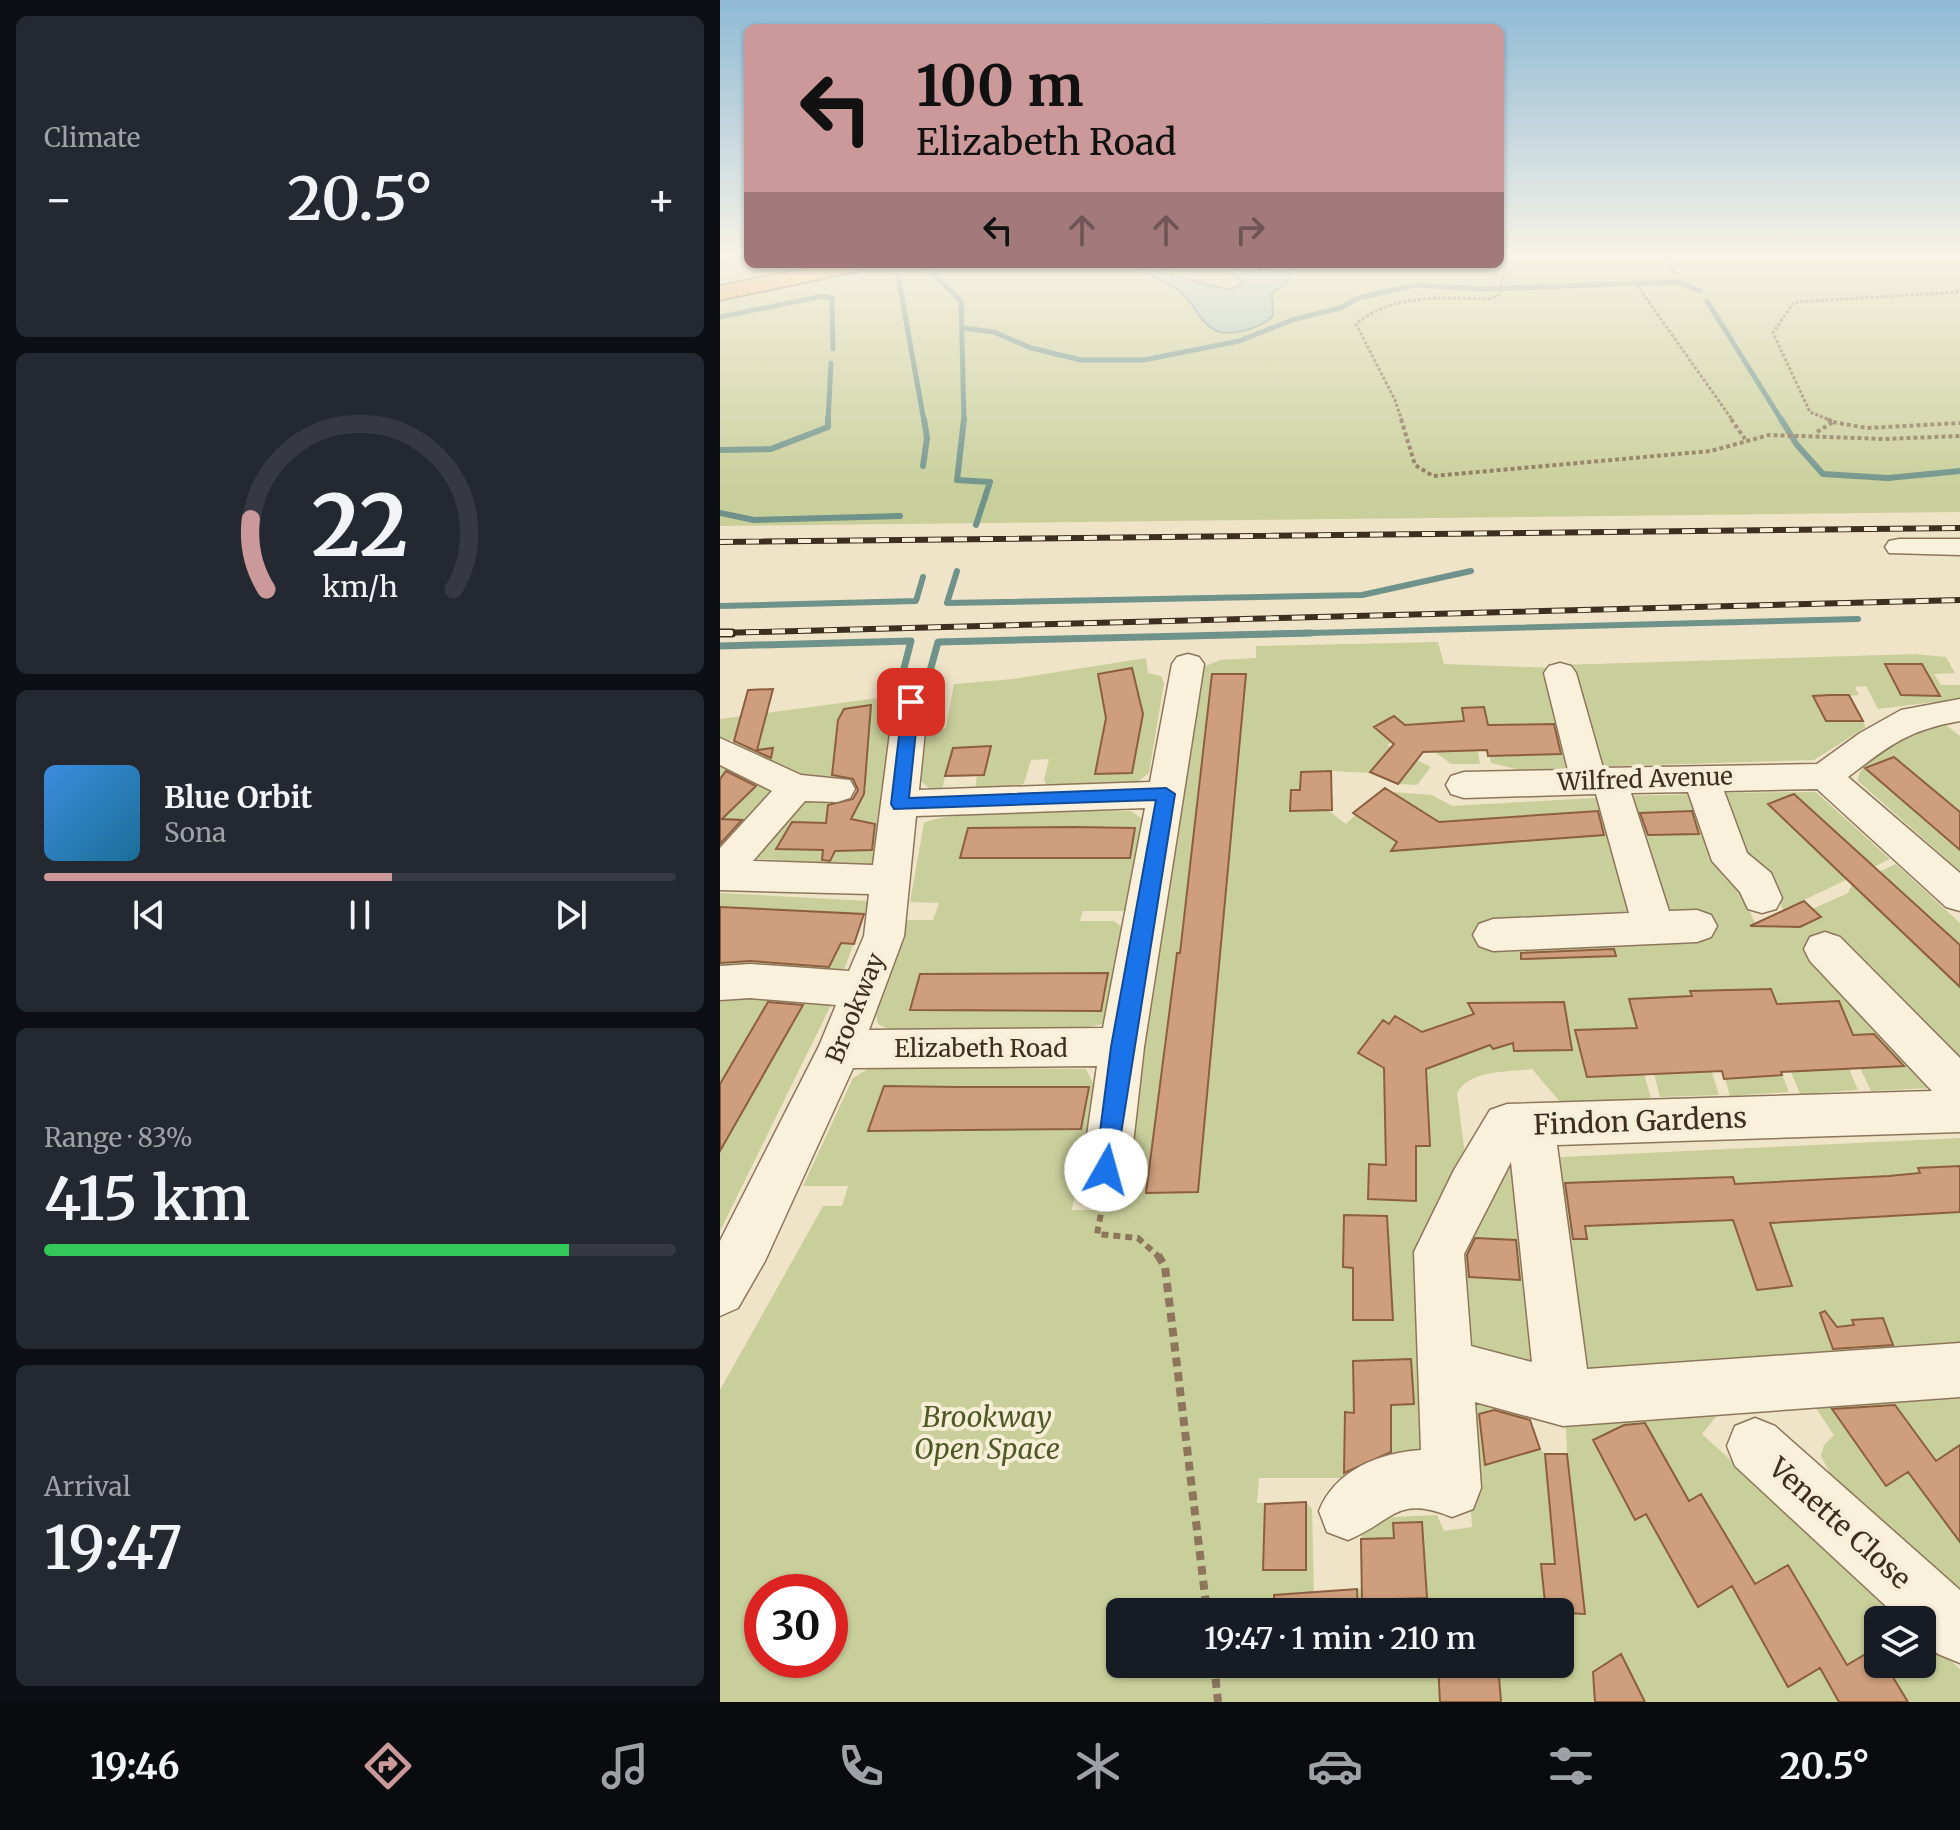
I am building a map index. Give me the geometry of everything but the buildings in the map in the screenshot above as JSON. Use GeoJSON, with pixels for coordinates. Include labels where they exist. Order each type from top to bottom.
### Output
{"type":"FeatureCollection","features":[{"type":"Feature","properties":{"kind":"street"},"geometry":{"type":"LineString","coordinates":[[1899,547],[1960,547]]}},
{"type":"Feature","properties":{"kind":"street"},"geometry":{"type":"LineString","coordinates":[[1106,1170],[1122,1047],[1188,664]]}},
{"type":"Feature","properties":{"kind":"street"},"geometry":{"type":"LineString","coordinates":[[1560,673],[1654,928]]}},
{"type":"Feature","properties":{"kind":"street","name":"Brookway"},"geometry":{"type":"LineString","coordinates":[[720,1290],[747,1243],[840,1049],[884,936],[911,702]]}},
{"type":"Feature","properties":{"kind":"street"},"geometry":{"type":"LineString","coordinates":[[1960,710],[1913,718],[1872,741],[1825,776],[1960,896]]}},
{"type":"Feature","properties":{"kind":"street"},"geometry":{"type":"LineString","coordinates":[[720,750],[796,788],[837,789]]}},
{"type":"Feature","properties":{"kind":"street"},"geometry":{"type":"LineString","coordinates":[[1700,776],[1731,861],[1757,884],[1762,898]]}},
{"type":"Feature","properties":{"kind":"street","name":"Wilfred Avenue"},"geometry":{"type":"LineString","coordinates":[[1464,785],[1700,776],[1825,776]]}},
{"type":"Feature","properties":{"kind":"street"},"geometry":{"type":"LineString","coordinates":[[720,874],[796,788]]}},
{"type":"Feature","properties":{"kind":"street"},"geometry":{"type":"LineString","coordinates":[[900,804],[1166,794]]}},
{"type":"Feature","properties":{"kind":"street"},"geometry":{"type":"LineString","coordinates":[[720,874],[892,880]]}},
{"type":"Feature","properties":{"kind":"street"},"geometry":{"type":"LineString","coordinates":[[1493,935],[1697,926]]}},
{"type":"Feature","properties":{"kind":"street"},"geometry":{"type":"LineString","coordinates":[[1825,949],[1960,1089]]}},
{"type":"Feature","properties":{"kind":"street"},"geometry":{"type":"LineString","coordinates":[[720,983],[750,981],[865,990]]}},
{"type":"Feature","properties":{"kind":"street","name":"Elizabeth Road"},"geometry":{"type":"LineString","coordinates":[[840,1049],[1122,1047]]}},
{"type":"Feature","properties":{"kind":"street","name":"Findon Gardens"},"geometry":{"type":"LineString","coordinates":[[1348,1511],[1366,1493],[1392,1481],[1451,1483],[1439,1252],[1471,1186],[1507,1125],[1960,1111]]}},
{"type":"Feature","properties":{"kind":"street"},"geometry":{"type":"LineString","coordinates":[[1531,1125],[1563,1398]]}},
{"type":"Feature","properties":{"kind":"street"},"geometry":{"type":"LineString","coordinates":[[1443,1366],[1563,1398],[1960,1370]]}},
{"type":"Feature","properties":{"kind":"street","name":"Venette Close"},"geometry":{"type":"LineString","coordinates":[[1755,1446],[1960,1632]]}},
{"type":"Feature","properties":{"kind":"path"},"geometry":{"type":"LineString","coordinates":[[1361,333],[1395,400],[1415,465],[1433,476],[1473,475],[1730,449],[1745,439],[1769,435],[1815,433],[1876,439],[1960,436]]}},
{"type":"Feature","properties":{"kind":"path"},"geometry":{"type":"LineString","coordinates":[[1671,333],[1745,439]]}},
{"type":"Feature","properties":{"kind":"path"},"geometry":{"type":"LineString","coordinates":[[1773,333],[1810,412],[1833,422],[1867,428],[1960,423]]}},
{"type":"Feature","properties":{"kind":"path"},"geometry":{"type":"LineString","coordinates":[[1815,433],[1833,422]]}},
{"type":"Feature","properties":{"kind":"path"},"geometry":{"type":"LineString","coordinates":[[1106,1170],[1097,1234],[1140,1237],[1155,1248],[1165,1267],[1205,1598]]}},
{"type":"Feature","properties":{"kind":"path"},"geometry":{"type":"LineString","coordinates":[[1215,1678],[1218,1702]]}},
{"type":"Feature","properties":{"kind":"green space"},"geometry":{"type":"Polygon","coordinates":[[[720,333],[1960,333],[1960,512],[720,526],[720,333]]]}},
{"type":"Feature","properties":{"kind":"green space","name":"Brookway Open Space"},"geometry":{"type":"Polygon","coordinates":[[[1438,642],[1444,664],[1557,668],[1581,768],[1520,770],[1491,763],[1483,726],[1474,730],[1480,764],[1451,764],[1435,752],[1430,723],[1414,728],[1397,747],[1392,743],[1387,745],[1431,767],[1417,785],[1398,784],[1370,773],[1332,771],[1328,810],[1346,824],[1375,796],[1381,800],[1392,792],[1432,795],[1452,806],[1611,797],[1656,924],[1619,796],[1703,794],[1756,926],[1801,927],[1820,918],[1812,909],[1848,893],[1852,884],[1896,864],[1960,923],[1960,1082],[1950,1087],[1871,1091],[1860,1068],[1835,1035],[1858,1090],[1800,1094],[1771,1024],[1768,1038],[1789,1092],[1730,1096],[1714,1040],[1702,1040],[1719,1095],[1660,1097],[1640,1019],[1635,1019],[1637,1028],[1631,1029],[1651,1098],[1561,1103],[1532,1069],[1491,1073],[1463,1085],[1457,1093],[1466,1162],[1426,1478],[1259,1478],[1257,1503],[1306,1502],[1312,1509],[1314,1592],[1361,1589],[1362,1526],[1372,1518],[1437,1515],[1444,1531],[1472,1527],[1464,1418],[1481,1401],[1522,1395],[1540,1449],[1545,1454],[1567,1454],[1565,1409],[1736,1392],[1702,1434],[1891,1606],[1864,1606],[1864,1678],[1936,1678],[1936,1647],[1960,1669],[1960,1702],[720,1702],[720,1390],[823,1206],[842,1206],[848,1186],[803,1186],[853,1078],[871,1067],[1086,1069],[1095,1087],[1085,1176],[1077,1182],[1072,1210],[1121,1210],[1201,668],[1220,660],[1256,658],[1256,646],[1438,642]]]}},
{"type":"Feature","properties":{"kind":"green space"},"geometry":{"type":"Polygon","coordinates":[[[1916,654],[1946,657],[1955,673],[1934,674],[1941,685],[1960,685],[1960,699],[1878,709],[1866,686],[1855,687],[1859,695],[1849,696],[1866,727],[1814,760],[1588,767],[1561,665],[1916,654]]]}},
{"type":"Feature","properties":{"kind":"green space"},"geometry":{"type":"Polygon","coordinates":[[[1146,658],[1148,673],[1161,676],[1164,683],[1149,773],[1134,784],[1047,786],[1044,780],[1049,759],[1031,760],[1024,783],[1017,787],[975,789],[977,776],[945,777],[942,790],[930,789],[921,781],[926,734],[946,728],[954,684],[1013,679],[1146,658]]]}},
{"type":"Feature","properties":{"kind":"green space"},"geometry":{"type":"Polygon","coordinates":[[[893,696],[875,866],[744,858],[799,792],[863,795],[867,787],[793,784],[731,754],[734,740],[720,741],[720,719],[893,696]]]}},
{"type":"Feature","properties":{"kind":"green space"},"geometry":{"type":"Polygon","coordinates":[[[1946,725],[1960,736],[1960,871],[1858,781],[1868,762],[1880,753],[1923,732],[1946,725]]]}},
{"type":"Feature","properties":{"kind":"green space"},"geometry":{"type":"Polygon","coordinates":[[[720,761],[779,789],[720,857],[720,761]]]}},
{"type":"Feature","properties":{"kind":"green space"},"geometry":{"type":"Polygon","coordinates":[[[1816,792],[1890,859],[1783,910],[1768,871],[1755,871],[1710,793],[1816,792]]]}},
{"type":"Feature","properties":{"kind":"green space"},"geometry":{"type":"Polygon","coordinates":[[[1131,811],[1142,819],[1127,911],[1083,911],[1080,921],[1114,921],[1124,929],[1109,1017],[1103,1024],[1090,1027],[888,1029],[878,1024],[876,1016],[906,920],[933,920],[939,903],[910,902],[924,823],[990,813],[1131,811]]]}},
{"type":"Feature","properties":{"kind":"green space"},"geometry":{"type":"Polygon","coordinates":[[[720,893],[869,901],[839,984],[720,976],[720,893]]]}},
{"type":"Feature","properties":{"kind":"green space"},"geometry":{"type":"Polygon","coordinates":[[[720,989],[836,995],[720,1231],[720,989]]]}},
{"type":"Feature","properties":{"kind":"green space"},"geometry":{"type":"Polygon","coordinates":[[[1960,1138],[1960,1359],[1576,1387],[1542,1158],[1960,1138]]]}},
{"type":"Feature","properties":{"kind":"green space"},"geometry":{"type":"Polygon","coordinates":[[[1527,1158],[1554,1385],[1475,1358],[1453,1320],[1467,1231],[1509,1159],[1527,1158]]]}},
{"type":"Feature","properties":{"kind":"green space"},"geometry":{"type":"Polygon","coordinates":[[[1960,1378],[1960,1597],[1835,1483],[1821,1456],[1824,1445],[1834,1435],[1801,1386],[1960,1378]]]}},
{"type":"Feature","properties":{"kind":"waterway"},"geometry":{"type":"LineString","coordinates":[[833,333],[833,349]]}},
{"type":"Feature","properties":{"kind":"waterway"},"geometry":{"type":"LineString","coordinates":[[908,333],[924,421]]}},
{"type":"Feature","properties":{"kind":"waterway"},"geometry":{"type":"LineString","coordinates":[[962,333],[964,419]]}},
{"type":"Feature","properties":{"kind":"waterway"},"geometry":{"type":"LineString","coordinates":[[997,333],[1031,348],[1081,360],[1144,360],[1239,341],[1258,333]]}},
{"type":"Feature","properties":{"kind":"waterway"},"geometry":{"type":"LineString","coordinates":[[1727,333],[1782,421]]}},
{"type":"Feature","properties":{"kind":"waterway"},"geometry":{"type":"LineString","coordinates":[[828,421],[831,363]]}},
{"type":"Feature","properties":{"kind":"waterway"},"geometry":{"type":"LineString","coordinates":[[923,466],[927,438],[924,419]]}},
{"type":"Feature","properties":{"kind":"waterway"},"geometry":{"type":"LineString","coordinates":[[964,419],[957,480],[990,482],[976,525]]}},
{"type":"Feature","properties":{"kind":"waterway"},"geometry":{"type":"LineString","coordinates":[[1781,419],[1797,445],[1823,474],[1888,478],[1960,471]]}},
{"type":"Feature","properties":{"kind":"waterway"},"geometry":{"type":"LineString","coordinates":[[720,450],[771,449],[828,427],[828,421]]}},
{"type":"Feature","properties":{"kind":"waterway"},"geometry":{"type":"LineString","coordinates":[[720,513],[754,520],[900,516]]}},
{"type":"Feature","properties":{"kind":"waterway"},"geometry":{"type":"LineString","coordinates":[[957,571],[947,603],[1362,595],[1471,571]]}},
{"type":"Feature","properties":{"kind":"waterway"},"geometry":{"type":"LineString","coordinates":[[720,606],[916,601],[923,577]]}},
{"type":"Feature","properties":{"kind":"waterway"},"geometry":{"type":"LineString","coordinates":[[1281,634],[1858,619]]}},
{"type":"Feature","properties":{"kind":"waterway"},"geometry":{"type":"LineString","coordinates":[[1281,634],[1311,633]]}},
{"type":"Feature","properties":{"kind":"waterway"},"geometry":{"type":"LineString","coordinates":[[930,671],[938,642],[1281,634]]}},
{"type":"Feature","properties":{"kind":"waterway"},"geometry":{"type":"LineString","coordinates":[[1231,635],[1281,634]]}},
{"type":"Feature","properties":{"kind":"waterway"},"geometry":{"type":"LineString","coordinates":[[720,646],[911,641],[903,672]]}},
{"type":"Feature","properties":{"kind":"railway"},"geometry":{"type":"LineString","coordinates":[[720,542],[1960,528]]}},
{"type":"Feature","properties":{"kind":"railway"},"geometry":{"type":"LineString","coordinates":[[732,633],[720,633],[1960,600]]}},
{"type":"Feature","properties":{"kind":"route"},"geometry":{"type":"LineString","coordinates":[[911,702],[900,804],[1166,794],[1122,1047],[1106,1170]]}}]}
